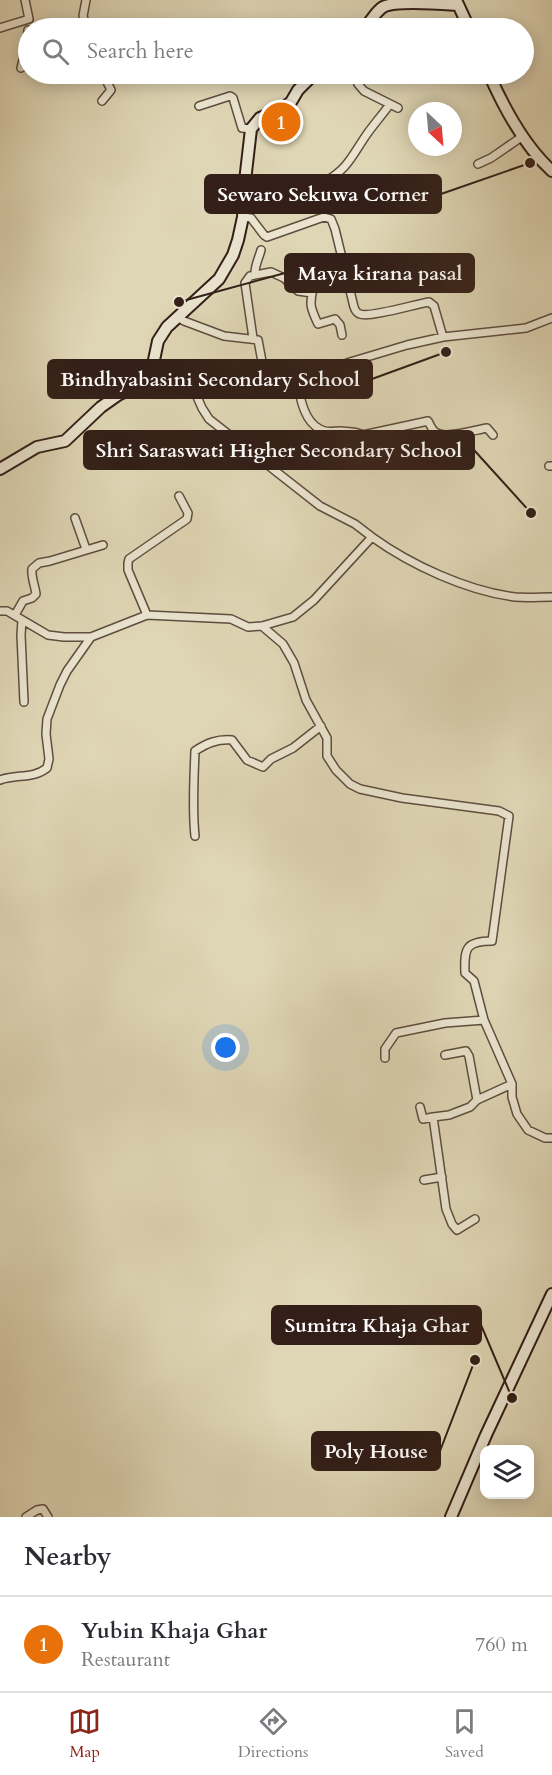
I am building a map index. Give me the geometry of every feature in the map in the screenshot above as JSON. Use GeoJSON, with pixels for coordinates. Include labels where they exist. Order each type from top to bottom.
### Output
{"type":"FeatureCollection","features":[{"type":"Feature","properties":{"kind":"street"},"geometry":{"type":"LineString","coordinates":[[25,0],[29,18]]}},
{"type":"Feature","properties":{"kind":"street"},"geometry":{"type":"LineString","coordinates":[[84,18],[86,0]]}},
{"type":"Feature","properties":{"kind":"street"},"geometry":{"type":"LineString","coordinates":[[372,18],[386,2],[457,3],[464,18]]}},
{"type":"Feature","properties":{"kind":"street"},"geometry":{"type":"LineString","coordinates":[[0,28],[18,23]]}},
{"type":"Feature","properties":{"kind":"street"},"geometry":{"type":"LineString","coordinates":[[102,101],[111,90],[108,84]]}},
{"type":"Feature","properties":{"kind":"street"},"geometry":{"type":"LineString","coordinates":[[150,379],[158,341],[167,327],[219,279],[227,267],[238,240],[243,218],[251,129],[260,118],[291,102],[304,84]]}},
{"type":"Feature","properties":{"kind":"street"},"geometry":{"type":"LineString","coordinates":[[358,84],[364,91],[398,108]]}},
{"type":"Feature","properties":{"kind":"street"},"geometry":{"type":"LineString","coordinates":[[494,84],[523,136],[552,171]]}},
{"type":"Feature","properties":{"kind":"street"},"geometry":{"type":"LineString","coordinates":[[199,106],[230,96],[233,98],[242,128],[251,129]]}},
{"type":"Feature","properties":{"kind":"street"},"geometry":{"type":"LineString","coordinates":[[323,183],[340,172],[348,163],[390,104]]}},
{"type":"Feature","properties":{"kind":"street"},"geometry":{"type":"LineString","coordinates":[[478,164],[523,136]]}},
{"type":"Feature","properties":{"kind":"street"},"geometry":{"type":"LineString","coordinates":[[243,218],[251,218],[267,237],[324,217],[331,219],[357,312],[371,314],[429,302],[434,306],[443,337]]}},
{"type":"Feature","properties":{"kind":"street"},"geometry":{"type":"LineString","coordinates":[[255,275],[254,268],[259,261],[261,250]]}},
{"type":"Feature","properties":{"kind":"street"},"geometry":{"type":"LineString","coordinates":[[253,338],[245,283],[250,276],[271,272],[284,278],[298,291],[312,293]]}},
{"type":"Feature","properties":{"kind":"street"},"geometry":{"type":"LineString","coordinates":[[342,335],[340,325],[335,319],[318,324],[311,311],[310,299],[313,290],[347,278]]}},
{"type":"Feature","properties":{"kind":"street"},"geometry":{"type":"LineString","coordinates":[[177,317],[224,336],[258,340],[266,383]]}},
{"type":"Feature","properties":{"kind":"street"},"geometry":{"type":"LineString","coordinates":[[150,379],[167,392],[178,389],[194,390],[205,385],[298,383],[350,362],[443,337],[526,328],[552,318]]}},
{"type":"Feature","properties":{"kind":"street"},"geometry":{"type":"LineString","coordinates":[[0,469],[37,447],[65,441],[101,407],[118,395],[150,379]]}},
{"type":"Feature","properties":{"kind":"street"},"geometry":{"type":"LineString","coordinates":[[298,383],[306,415],[314,426],[326,431],[357,431],[363,435],[428,421],[433,431],[439,435],[487,428],[493,435]]}},
{"type":"Feature","properties":{"kind":"street"},"geometry":{"type":"LineString","coordinates":[[194,390],[209,418],[320,506],[355,524],[387,548],[430,572],[465,584],[516,597],[552,597]]}},
{"type":"Feature","properties":{"kind":"street"},"geometry":{"type":"LineString","coordinates":[[147,615],[128,570],[129,559],[187,519],[188,513],[179,496]]}},
{"type":"Feature","properties":{"kind":"street"},"geometry":{"type":"LineString","coordinates":[[75,519],[86,549]]}},
{"type":"Feature","properties":{"kind":"street"},"geometry":{"type":"LineString","coordinates":[[0,611],[7,611],[15,615],[48,635],[64,637],[91,637],[147,615],[231,619],[248,627],[262,626],[292,617],[314,600],[372,537]]}},
{"type":"Feature","properties":{"kind":"street"},"geometry":{"type":"LineString","coordinates":[[15,615],[23,601],[36,594],[31,575],[32,569],[39,562],[50,561],[103,544]]}},
{"type":"Feature","properties":{"kind":"street"},"geometry":{"type":"LineString","coordinates":[[22,620],[24,702]]}},
{"type":"Feature","properties":{"kind":"street"},"geometry":{"type":"LineString","coordinates":[[262,626],[283,644],[294,663],[306,700],[327,738],[327,756],[336,770],[350,784],[360,789],[402,798],[499,812],[509,816],[492,941],[471,944],[465,957],[465,973],[474,981],[484,1020],[512,1084],[512,1097],[517,1114],[528,1131],[545,1138],[552,1138]]}},
{"type":"Feature","properties":{"kind":"street"},"geometry":{"type":"LineString","coordinates":[[0,780],[8,777],[34,775],[47,768],[49,759],[47,719],[67,671],[91,637]]}},
{"type":"Feature","properties":{"kind":"street"},"geometry":{"type":"LineString","coordinates":[[195,836],[192,800],[195,785],[195,751],[204,745],[220,740],[232,740],[247,760],[262,767],[271,759],[293,748],[321,726]]}},
{"type":"Feature","properties":{"kind":"street"},"geometry":{"type":"LineString","coordinates":[[385,1058],[385,1049],[396,1033],[445,1023],[484,1020]]}},
{"type":"Feature","properties":{"kind":"street"},"geometry":{"type":"LineString","coordinates":[[445,1055],[466,1051],[469,1056],[477,1100]]}},
{"type":"Feature","properties":{"kind":"street"},"geometry":{"type":"LineString","coordinates":[[420,1107],[423,1119],[449,1115],[470,1107],[477,1100],[512,1084]]}},
{"type":"Feature","properties":{"kind":"street"},"geometry":{"type":"LineString","coordinates":[[433,1117],[446,1209],[455,1230],[475,1219]]}},
{"type":"Feature","properties":{"kind":"street"},"geometry":{"type":"LineString","coordinates":[[424,1180],[442,1177]]}},
{"type":"Feature","properties":{"kind":"street"},"geometry":{"type":"LineString","coordinates":[[451,1517],[486,1435],[552,1294]]}},
{"type":"Feature","properties":{"kind":"street"},"geometry":{"type":"LineString","coordinates":[[26,1517],[43,1509],[48,1517]]}},
{"type":"Feature","properties":{"kind":"place","name":"Yubin Khaja Ghar"},"geometry":{"type":"Point","coordinates":[281,122]}},
{"type":"Feature","properties":{"kind":"place","name":"Sewaro Sekuwa Corner"},"geometry":{"type":"Point","coordinates":[530,163]}},
{"type":"Feature","properties":{"kind":"place","name":"Maya kirana pasal"},"geometry":{"type":"Point","coordinates":[179,302]}},
{"type":"Feature","properties":{"kind":"place","name":"Bindhyabasini Secondary School"},"geometry":{"type":"Point","coordinates":[446,352]}},
{"type":"Feature","properties":{"kind":"place","name":"Shri Saraswati Higher Secondary School"},"geometry":{"type":"Point","coordinates":[531,513]}},
{"type":"Feature","properties":{"kind":"place","name":"Poly House"},"geometry":{"type":"Point","coordinates":[475,1360]}},
{"type":"Feature","properties":{"kind":"place","name":"Sumitra Khaja Ghar"},"geometry":{"type":"Point","coordinates":[512,1398]}}]}
